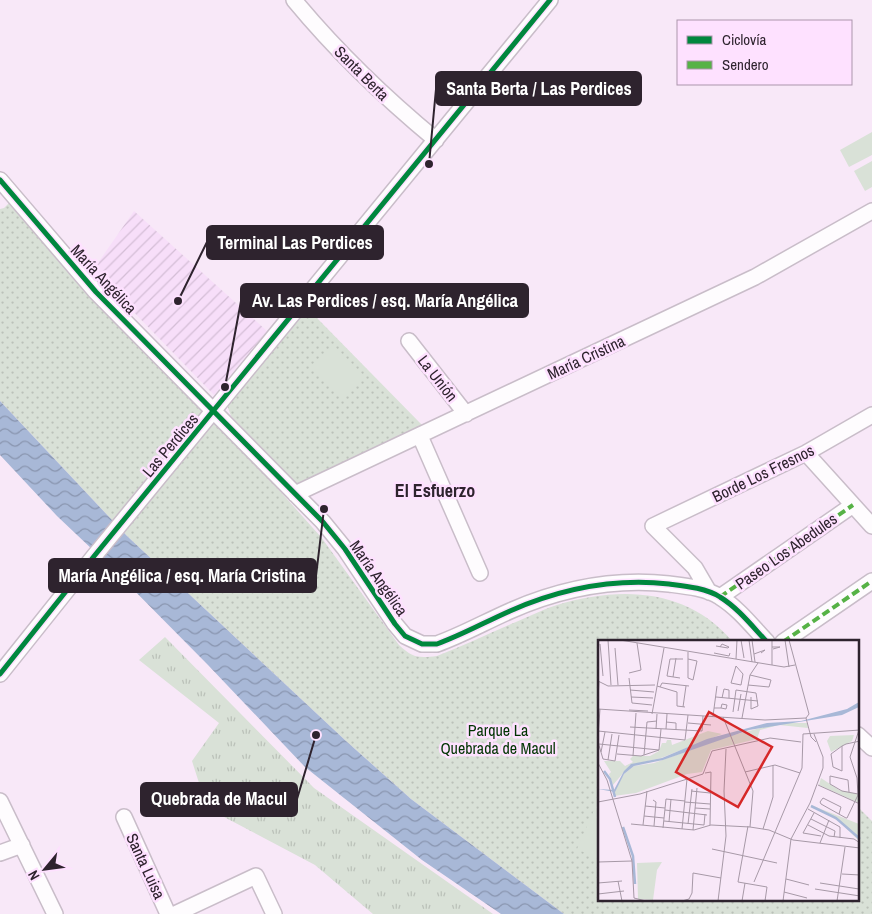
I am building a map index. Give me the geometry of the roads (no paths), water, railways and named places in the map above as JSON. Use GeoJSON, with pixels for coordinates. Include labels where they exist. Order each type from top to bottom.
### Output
{"type":"FeatureCollection","features":[{"type":"Feature","properties":{"kind":"street","name":"Santa Berta"},"geometry":{"type":"LineString","coordinates":[[294,0],[356,69],[388,100],[436,140]]}},
{"type":"Feature","properties":{"kind":"street","name":"Las Perdices"},"geometry":{"type":"LineString","coordinates":[[0,674],[550,0]]}},
{"type":"Feature","properties":{"kind":"street","name":"María Angélica"},"geometry":{"type":"LineString","coordinates":[[0,180],[96,292],[296,494],[334,536],[401,631],[410,640],[422,644],[437,644],[528,603],[563,592],[612,583],[674,584],[714,594]]}},
{"type":"Feature","properties":{"kind":"street","name":"María Cristina"},"geometry":{"type":"LineString","coordinates":[[296,494],[755,277],[872,211]]}},
{"type":"Feature","properties":{"kind":"street","name":"La Unión"},"geometry":{"type":"LineString","coordinates":[[409,341],[466,414]]}},
{"type":"Feature","properties":{"kind":"street","name":"Borde Los Fresnos"},"geometry":{"type":"LineString","coordinates":[[653,526],[806,453],[872,415]]}},
{"type":"Feature","properties":{"kind":"street"},"geometry":{"type":"LineString","coordinates":[[420,436],[480,573]]}},
{"type":"Feature","properties":{"kind":"street"},"geometry":{"type":"LineString","coordinates":[[806,453],[872,526]]}},
{"type":"Feature","properties":{"kind":"street","name":"Paseo Los Abedules"},"geometry":{"type":"LineString","coordinates":[[714,594],[853,505]]}},
{"type":"Feature","properties":{"kind":"street","name":"María Angélica"},"geometry":{"type":"LineString","coordinates":[[653,526],[695,568],[714,594],[735,609],[765,640]]}},
{"type":"Feature","properties":{"kind":"street"},"geometry":{"type":"LineString","coordinates":[[786,640],[872,581]]}},
{"type":"Feature","properties":{"kind":"street"},"geometry":{"type":"LineString","coordinates":[[860,737],[872,748]]}},
{"type":"Feature","properties":{"kind":"street"},"geometry":{"type":"LineString","coordinates":[[0,801],[55,914]]}},
{"type":"Feature","properties":{"kind":"street","name":"Santa Luisa"},"geometry":{"type":"LineString","coordinates":[[124,817],[168,914]]}},
{"type":"Feature","properties":{"kind":"street"},"geometry":{"type":"LineString","coordinates":[[2,848],[22,845]]}},
{"type":"Feature","properties":{"kind":"street"},"geometry":{"type":"LineString","coordinates":[[175,914],[256,876],[274,914]]}},
{"type":"Feature","properties":{"kind":"water"},"geometry":{"type":"Polygon","coordinates":[[[0,401],[127,536],[346,741],[411,799],[564,914],[501,914],[422,860],[305,767],[208,665],[113,569],[57,516],[0,455],[0,401]]]}},
{"type":"Feature","properties":{"kind":"place","name":"Santa Berta / Las Perdices"},"geometry":{"type":"Point","coordinates":[429,164]}},
{"type":"Feature","properties":{"kind":"place","name":"Terminal Las Perdices"},"geometry":{"type":"Point","coordinates":[178,301]}},
{"type":"Feature","properties":{"kind":"place","name":"Av. Las Perdices / esq. María Angélica"},"geometry":{"type":"Point","coordinates":[225,387]}},
{"type":"Feature","properties":{"kind":"place","name":"María Angélica / esq. María Cristina"},"geometry":{"type":"Point","coordinates":[324,509]}},
{"type":"Feature","properties":{"kind":"place","name":"Quebrada de Macul"},"geometry":{"type":"Point","coordinates":[316,735]}},
{"type":"Feature","properties":{"kind":"district","name":"El Esfuerzo"},"geometry":{"type":"Point","coordinates":[435,491]}},
{"type":"Feature","properties":{"kind":"park label","name":"Parque La Quebrada de Macul"},"geometry":{"type":"Point","coordinates":[498,739]}}]}
